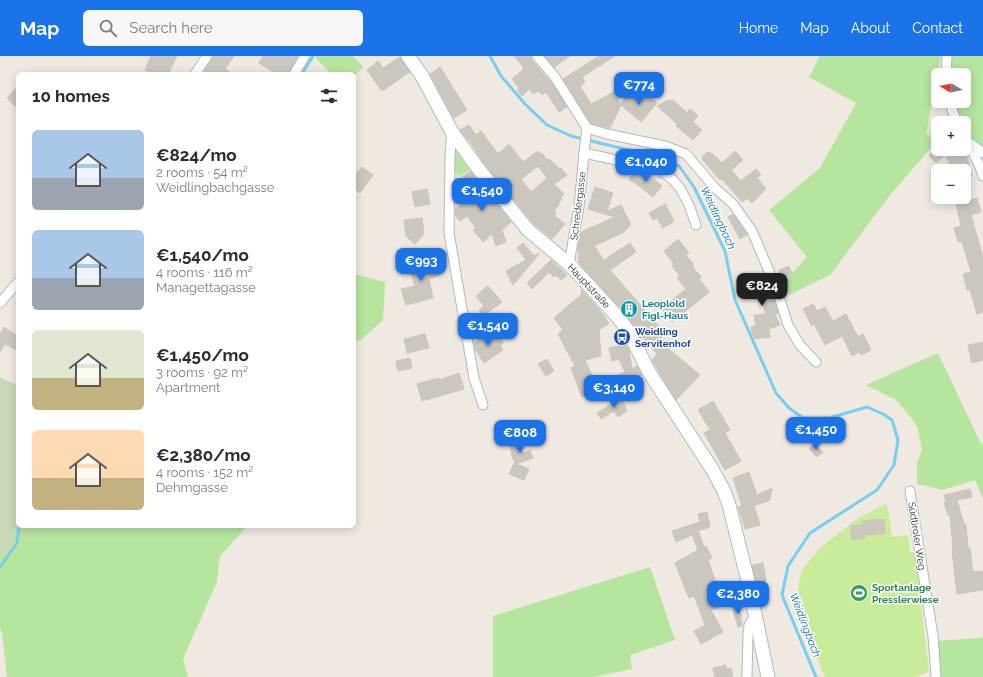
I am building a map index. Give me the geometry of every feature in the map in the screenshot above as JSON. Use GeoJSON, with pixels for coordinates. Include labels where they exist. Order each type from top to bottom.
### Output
{"type":"FeatureCollection","features":[{"type":"Feature","properties":{"kind":"main road","name":"Hauptstraße"},"geometry":{"type":"LineString","coordinates":[[408,56],[422,76],[452,132],[477,167],[528,230],[569,264],[617,316],[629,332],[649,372],[694,440],[724,491],[733,518],[768,677]]}},
{"type":"Feature","properties":{"kind":"street"},"geometry":{"type":"LineString","coordinates":[[196,72],[207,56]]}},
{"type":"Feature","properties":{"kind":"street"},"geometry":{"type":"LineString","coordinates":[[295,72],[305,56]]}},
{"type":"Feature","properties":{"kind":"street"},"geometry":{"type":"LineString","coordinates":[[537,56],[555,77],[587,132],[607,134],[666,146],[686,154],[715,188],[733,204],[752,231],[777,290],[788,325],[800,345],[816,362]]}},
{"type":"Feature","properties":{"kind":"street"},"geometry":{"type":"LineString","coordinates":[[946,68],[947,56]]}},
{"type":"Feature","properties":{"kind":"street"},"geometry":{"type":"LineString","coordinates":[[452,132],[450,155],[449,233],[474,378],[483,405]]}},
{"type":"Feature","properties":{"kind":"street","name":"Schredergasse"},"geometry":{"type":"LineString","coordinates":[[569,264],[579,207],[587,132]]}},
{"type":"Feature","properties":{"kind":"street"},"geometry":{"type":"LineString","coordinates":[[971,143],[983,153]]}},
{"type":"Feature","properties":{"kind":"street"},"geometry":{"type":"LineString","coordinates":[[971,149],[983,176]]}},
{"type":"Feature","properties":{"kind":"street"},"geometry":{"type":"LineString","coordinates":[[584,150],[659,169],[672,179],[680,188],[689,205],[696,225]]}},
{"type":"Feature","properties":{"kind":"street"},"geometry":{"type":"LineString","coordinates":[[0,303],[16,284]]}},
{"type":"Feature","properties":{"kind":"street","name":"Südtiroler Weg"},"geometry":{"type":"LineString","coordinates":[[910,491],[933,636],[936,677]]}},
{"type":"Feature","properties":{"kind":"street"},"geometry":{"type":"LineString","coordinates":[[747,677],[749,625],[755,616]]}},
{"type":"Feature","properties":{"kind":"green space"},"geometry":{"type":"Polygon","coordinates":[[[316,56],[353,56],[363,67],[356,74],[356,72],[329,72],[316,58],[316,56]]]}},
{"type":"Feature","properties":{"kind":"green space"},"geometry":{"type":"Polygon","coordinates":[[[820,56],[941,56],[939,68],[931,68],[931,107],[926,133],[931,138],[931,148],[890,195],[830,275],[789,295],[784,282],[807,257],[769,210],[820,168],[856,103],[809,77],[820,56]]]}},
{"type":"Feature","properties":{"kind":"green space"},"geometry":{"type":"Polygon","coordinates":[[[947,56],[983,56],[983,153],[971,139],[971,116],[954,116],[952,108],[971,108],[971,68],[946,68],[947,56]]]}},
{"type":"Feature","properties":{"kind":"green space"},"geometry":{"type":"Polygon","coordinates":[[[456,151],[470,170],[458,176],[452,168],[452,153],[456,151]]]}},
{"type":"Feature","properties":{"kind":"green space"},"geometry":{"type":"Polygon","coordinates":[[[356,275],[385,282],[383,320],[361,340],[356,341],[356,275]]]}},
{"type":"Feature","properties":{"kind":"green space"},"geometry":{"type":"Polygon","coordinates":[[[938,353],[981,444],[983,444],[983,499],[975,480],[943,490],[917,484],[917,463],[922,450],[918,429],[913,420],[896,400],[866,385],[938,353]]]}},
{"type":"Feature","properties":{"kind":"green space"},"geometry":{"type":"Polygon","coordinates":[[[0,377],[16,385],[16,528],[9,550],[0,556],[0,377]]]}},
{"type":"Feature","properties":{"kind":"green space","name":"Sportanlage Presslerwiese"},"geometry":{"type":"Polygon","coordinates":[[[887,503],[892,537],[908,535],[910,552],[915,552],[929,672],[915,677],[825,677],[802,621],[798,585],[802,570],[821,547],[857,519],[887,503]]]}},
{"type":"Feature","properties":{"kind":"green space"},"geometry":{"type":"Polygon","coordinates":[[[16,528],[245,528],[220,556],[217,582],[183,659],[188,677],[7,677],[2,632],[0,629],[0,556],[9,550],[16,528]]]}},
{"type":"Feature","properties":{"kind":"green space"},"geometry":{"type":"Polygon","coordinates":[[[650,567],[675,640],[630,655],[632,669],[594,677],[493,677],[493,616],[650,567]]]}},
{"type":"Feature","properties":{"kind":"green space"},"geometry":{"type":"Polygon","coordinates":[[[983,637],[983,677],[937,677],[934,641],[983,637]]]}},
{"type":"Feature","properties":{"kind":"building"},"geometry":{"type":"Polygon","coordinates":[[[151,56],[177,56],[169,72],[149,72],[145,70],[151,56]]]}},
{"type":"Feature","properties":{"kind":"building"},"geometry":{"type":"Polygon","coordinates":[[[214,56],[234,56],[225,69],[230,72],[204,72],[214,56]]]}},
{"type":"Feature","properties":{"kind":"building"},"geometry":{"type":"Polygon","coordinates":[[[263,56],[298,56],[289,72],[271,72],[272,71],[259,63],[263,56]]]}},
{"type":"Feature","properties":{"kind":"building"},"geometry":{"type":"Polygon","coordinates":[[[514,56],[531,56],[532,60],[553,85],[567,107],[559,112],[546,92],[542,95],[539,91],[533,94],[529,89],[522,96],[517,90],[519,88],[512,79],[524,69],[514,56]]]}},
{"type":"Feature","properties":{"kind":"building"},"geometry":{"type":"Polygon","coordinates":[[[545,56],[570,56],[554,67],[545,56]]]}},
{"type":"Feature","properties":{"kind":"building"},"geometry":{"type":"Polygon","coordinates":[[[599,56],[615,56],[582,77],[585,82],[580,86],[591,104],[614,92],[621,105],[610,128],[591,123],[563,79],[599,56]]]}},
{"type":"Feature","properties":{"kind":"building"},"geometry":{"type":"Polygon","coordinates":[[[400,57],[410,72],[382,91],[367,70],[378,61],[383,68],[400,57]]]}},
{"type":"Feature","properties":{"kind":"building"},"geometry":{"type":"Polygon","coordinates":[[[440,67],[467,110],[454,118],[430,74],[440,67]]]}},
{"type":"Feature","properties":{"kind":"building"},"geometry":{"type":"Polygon","coordinates":[[[16,88],[16,107],[7,98],[16,88]]]}},
{"type":"Feature","properties":{"kind":"building"},"geometry":{"type":"Polygon","coordinates":[[[643,91],[657,103],[641,122],[620,104],[629,94],[636,100],[643,91]]]}},
{"type":"Feature","properties":{"kind":"building"},"geometry":{"type":"Polygon","coordinates":[[[668,100],[674,101],[687,113],[690,109],[698,116],[693,122],[702,130],[693,140],[676,126],[677,124],[657,106],[668,100]]]}},
{"type":"Feature","properties":{"kind":"building"},"geometry":{"type":"Polygon","coordinates":[[[469,125],[476,135],[481,131],[498,154],[509,144],[523,162],[538,151],[540,154],[542,153],[547,160],[549,159],[560,169],[561,168],[567,175],[554,184],[564,194],[558,204],[559,205],[554,210],[556,213],[555,216],[565,224],[552,239],[534,224],[483,162],[469,140],[460,130],[469,125]],[[538,166],[521,179],[531,192],[547,178],[538,166]]]}},
{"type":"Feature","properties":{"kind":"building"},"geometry":{"type":"Polygon","coordinates":[[[735,151],[743,160],[731,170],[741,181],[756,169],[761,175],[757,178],[766,189],[752,203],[747,198],[742,202],[702,159],[708,152],[713,154],[722,163],[735,151]]]}},
{"type":"Feature","properties":{"kind":"building"},"geometry":{"type":"Polygon","coordinates":[[[931,153],[931,156],[944,156],[936,163],[929,156],[931,153]]]}},
{"type":"Feature","properties":{"kind":"building"},"geometry":{"type":"Polygon","coordinates":[[[946,156],[967,156],[969,164],[964,164],[964,162],[961,164],[950,164],[946,156]]]}},
{"type":"Feature","properties":{"kind":"building"},"geometry":{"type":"Polygon","coordinates":[[[362,167],[373,175],[360,193],[356,190],[356,174],[362,167]]]}},
{"type":"Feature","properties":{"kind":"building"},"geometry":{"type":"Polygon","coordinates":[[[470,171],[511,222],[502,230],[506,242],[496,246],[492,234],[483,242],[473,230],[476,228],[467,216],[460,221],[455,215],[455,209],[471,198],[460,183],[466,180],[463,176],[470,171]]]}},
{"type":"Feature","properties":{"kind":"building"},"geometry":{"type":"Polygon","coordinates":[[[632,172],[649,175],[662,186],[653,197],[629,180],[632,172]]]}},
{"type":"Feature","properties":{"kind":"building"},"geometry":{"type":"Polygon","coordinates":[[[595,187],[613,193],[607,211],[621,205],[631,225],[624,232],[594,246],[604,260],[630,243],[636,252],[610,270],[660,328],[657,330],[662,337],[658,340],[700,375],[676,400],[652,360],[657,354],[643,337],[640,337],[635,327],[623,311],[579,263],[578,248],[581,232],[615,217],[588,209],[595,187]]]}},
{"type":"Feature","properties":{"kind":"building"},"geometry":{"type":"Polygon","coordinates":[[[427,189],[430,204],[415,207],[412,192],[427,189]]]}},
{"type":"Feature","properties":{"kind":"building"},"geometry":{"type":"Polygon","coordinates":[[[977,198],[981,212],[971,215],[983,257],[983,312],[977,314],[970,289],[967,290],[963,274],[971,272],[962,241],[958,242],[954,228],[961,226],[956,204],[971,204],[971,200],[977,198]]]}},
{"type":"Feature","properties":{"kind":"building"},"geometry":{"type":"Polygon","coordinates":[[[665,204],[674,221],[663,228],[657,218],[653,220],[649,213],[665,204]]]}},
{"type":"Feature","properties":{"kind":"building"},"geometry":{"type":"Polygon","coordinates":[[[733,214],[747,235],[740,239],[728,217],[733,214]]]}},
{"type":"Feature","properties":{"kind":"building"},"geometry":{"type":"Polygon","coordinates":[[[422,218],[424,234],[415,244],[406,236],[404,220],[422,218]]]}},
{"type":"Feature","properties":{"kind":"building"},"geometry":{"type":"Polygon","coordinates":[[[678,239],[689,253],[686,255],[694,265],[692,266],[701,277],[699,279],[709,292],[672,322],[661,309],[686,289],[677,278],[680,276],[672,266],[674,264],[664,251],[678,239]]]}},
{"type":"Feature","properties":{"kind":"building"},"geometry":{"type":"Polygon","coordinates":[[[523,243],[534,256],[540,253],[513,285],[506,271],[526,260],[517,248],[523,243]]]}},
{"type":"Feature","properties":{"kind":"building"},"geometry":{"type":"Polygon","coordinates":[[[435,258],[440,275],[429,279],[433,298],[406,305],[401,289],[415,286],[409,266],[435,258]]]}},
{"type":"Feature","properties":{"kind":"building"},"geometry":{"type":"Polygon","coordinates":[[[551,260],[567,275],[561,280],[556,275],[554,277],[549,272],[532,289],[527,283],[551,260]]]}},
{"type":"Feature","properties":{"kind":"building"},"geometry":{"type":"Polygon","coordinates":[[[789,266],[792,274],[782,278],[779,270],[789,266]]]}},
{"type":"Feature","properties":{"kind":"building"},"geometry":{"type":"Polygon","coordinates":[[[762,275],[766,286],[769,286],[778,313],[775,314],[780,325],[769,329],[770,337],[753,339],[751,327],[756,326],[754,315],[766,314],[758,290],[750,298],[741,288],[753,276],[755,277],[762,275]]]}},
{"type":"Feature","properties":{"kind":"building"},"geometry":{"type":"Polygon","coordinates":[[[488,286],[502,302],[483,316],[479,310],[484,306],[476,296],[488,286]]]}},
{"type":"Feature","properties":{"kind":"building"},"geometry":{"type":"Polygon","coordinates":[[[581,289],[609,323],[599,330],[601,356],[585,360],[598,389],[582,397],[571,368],[575,366],[558,334],[563,330],[554,318],[582,294],[581,289]]]}},
{"type":"Feature","properties":{"kind":"building"},"geometry":{"type":"Polygon","coordinates":[[[813,304],[817,311],[825,307],[833,321],[846,314],[858,337],[863,334],[871,350],[861,355],[859,352],[852,356],[842,336],[825,345],[814,324],[812,326],[803,309],[813,304]]]}},
{"type":"Feature","properties":{"kind":"building"},"geometry":{"type":"Polygon","coordinates":[[[4,327],[16,335],[16,350],[5,344],[0,352],[0,334],[4,327]]]}},
{"type":"Feature","properties":{"kind":"building"},"geometry":{"type":"Polygon","coordinates":[[[492,332],[496,339],[499,337],[503,343],[500,345],[503,350],[484,363],[475,349],[474,343],[492,332]]]}},
{"type":"Feature","properties":{"kind":"building"},"geometry":{"type":"Polygon","coordinates":[[[425,334],[429,348],[407,353],[404,339],[425,334]]]}},
{"type":"Feature","properties":{"kind":"building"},"geometry":{"type":"Polygon","coordinates":[[[983,342],[983,360],[972,363],[968,345],[983,342]]]}},
{"type":"Feature","properties":{"kind":"building"},"geometry":{"type":"Polygon","coordinates":[[[625,344],[629,350],[632,369],[637,366],[642,375],[633,379],[635,387],[633,387],[630,381],[602,394],[598,384],[625,372],[619,359],[612,361],[609,348],[625,344]]]}},
{"type":"Feature","properties":{"kind":"building"},"geometry":{"type":"Polygon","coordinates":[[[410,358],[412,368],[398,371],[396,361],[410,358]]]}},
{"type":"Feature","properties":{"kind":"building"},"geometry":{"type":"Polygon","coordinates":[[[547,359],[554,371],[546,376],[538,364],[547,359]]]}},
{"type":"Feature","properties":{"kind":"building"},"geometry":{"type":"Polygon","coordinates":[[[459,373],[464,389],[422,401],[417,384],[439,378],[439,380],[459,373]]]}},
{"type":"Feature","properties":{"kind":"building"},"geometry":{"type":"Polygon","coordinates":[[[621,398],[627,411],[618,417],[614,411],[601,419],[597,413],[621,398]]]}},
{"type":"Feature","properties":{"kind":"building"},"geometry":{"type":"Polygon","coordinates":[[[713,401],[730,430],[725,433],[741,461],[725,470],[704,433],[710,430],[698,410],[713,401]]]}},
{"type":"Feature","properties":{"kind":"building"},"geometry":{"type":"Polygon","coordinates":[[[522,444],[523,453],[530,450],[533,458],[516,464],[512,457],[510,445],[522,444]]]}},
{"type":"Feature","properties":{"kind":"building"},"geometry":{"type":"Polygon","coordinates":[[[814,444],[823,452],[817,457],[809,449],[814,444]]]}},
{"type":"Feature","properties":{"kind":"building"},"geometry":{"type":"Polygon","coordinates":[[[514,463],[529,469],[524,480],[509,474],[514,463]]]}},
{"type":"Feature","properties":{"kind":"building"},"geometry":{"type":"Polygon","coordinates":[[[749,472],[757,495],[772,488],[770,500],[754,506],[760,525],[745,529],[738,507],[742,506],[733,478],[749,472]]]}},
{"type":"Feature","properties":{"kind":"building"},"geometry":{"type":"Polygon","coordinates":[[[970,489],[972,497],[957,500],[964,524],[966,524],[968,548],[970,548],[973,572],[983,571],[983,590],[957,594],[950,515],[948,515],[944,503],[946,502],[944,495],[970,489]]]}},
{"type":"Feature","properties":{"kind":"building"},"geometry":{"type":"Polygon","coordinates":[[[707,512],[710,527],[698,531],[704,547],[706,546],[712,558],[708,560],[724,605],[711,610],[723,632],[701,644],[694,631],[705,625],[694,596],[689,598],[675,563],[698,550],[692,535],[676,542],[672,531],[700,522],[698,514],[707,512]]]}},
{"type":"Feature","properties":{"kind":"building"},"geometry":{"type":"Polygon","coordinates":[[[884,519],[885,533],[865,535],[865,538],[852,540],[850,526],[862,525],[862,521],[884,519]]]}},
{"type":"Feature","properties":{"kind":"building"},"geometry":{"type":"Polygon","coordinates":[[[763,563],[766,581],[764,582],[765,592],[759,593],[752,565],[763,563]]]}},
{"type":"Feature","properties":{"kind":"building"},"geometry":{"type":"Polygon","coordinates":[[[739,605],[742,626],[738,627],[732,606],[739,605]]]}},
{"type":"Feature","properties":{"kind":"building"},"geometry":{"type":"Polygon","coordinates":[[[726,665],[726,669],[731,668],[733,677],[715,677],[713,668],[726,665]]]}},
{"type":"Feature","properties":{"kind":"waterway"},"geometry":{"type":"LineString","coordinates":[[303,72],[313,56]]}},
{"type":"Feature","properties":{"kind":"waterway","name":"Weidlingbach"},"geometry":{"type":"LineString","coordinates":[[490,56],[501,76],[525,104],[547,125],[571,136],[649,155],[679,166],[694,187],[725,251],[735,300],[776,393],[789,408],[803,418],[829,418],[867,407],[892,420],[898,440],[894,465],[877,490],[810,533],[788,566],[782,595],[816,677]]}},
{"type":"Feature","properties":{"kind":"waterway"},"geometry":{"type":"LineString","coordinates":[[0,567],[17,543],[19,528]]}},
{"type":"Feature","properties":{"kind":"place","name":"Leoplold Figl-Haus"},"geometry":{"type":"Point","coordinates":[629,309]}},
{"type":"Feature","properties":{"kind":"place","name":"Weidling Servitenhof"},"geometry":{"type":"Point","coordinates":[622,337]}},
{"type":"Feature","properties":{"kind":"place","name":"Sportanlage Presslerwiese"},"geometry":{"type":"Point","coordinates":[859,593]}}]}
